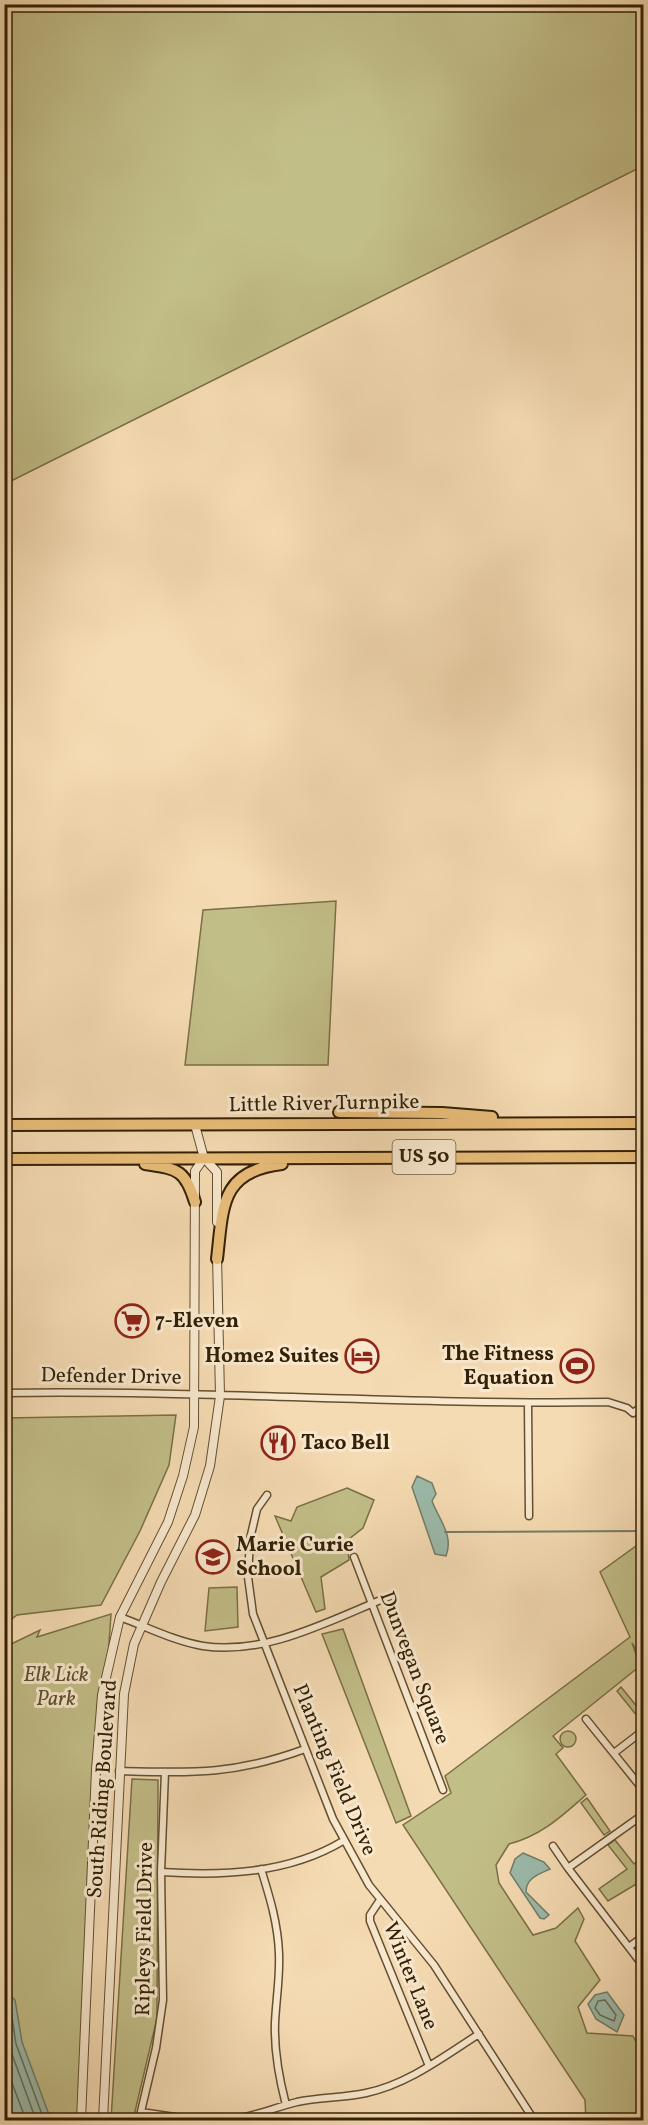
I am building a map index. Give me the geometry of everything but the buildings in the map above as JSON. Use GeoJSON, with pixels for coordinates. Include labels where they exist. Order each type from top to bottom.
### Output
{"type":"FeatureCollection","features":[{"type":"Feature","properties":{"kind":"highway"},"geometry":{"type":"LineString","coordinates":[[339,1112],[470,1114],[516,1123]]}},
{"type":"Feature","properties":{"kind":"highway","name":"Little River Turnpike"},"geometry":{"type":"LineString","coordinates":[[4,1125],[644,1123]]}},
{"type":"Feature","properties":{"kind":"highway","name":"US 50"},"geometry":{"type":"LineString","coordinates":[[4,1159],[644,1157]]}},
{"type":"Feature","properties":{"kind":"highway"},"geometry":{"type":"LineString","coordinates":[[217,1259],[225,1203],[230,1189],[241,1177],[264,1166],[334,1158]]}},
{"type":"Feature","properties":{"kind":"highway"},"geometry":{"type":"LineString","coordinates":[[115,1159],[178,1170],[188,1180],[195,1202]]}},
{"type":"Feature","properties":{"kind":"street","name":"South Riding Boulevard"},"geometry":{"type":"LineString","coordinates":[[103,2121],[124,1694],[134,1644],[204,1492],[220,1396],[217,1172],[204,1158],[195,1125]]}},
{"type":"Feature","properties":{"kind":"street","name":"South Riding Boulevard"},"geometry":{"type":"LineString","coordinates":[[81,2121],[98,1734],[102,1695],[120,1617],[177,1498],[194,1427],[196,1394],[195,1171],[204,1158]]}},
{"type":"Feature","properties":{"kind":"street","name":"Defender Drive"},"geometry":{"type":"LineString","coordinates":[[4,1393],[196,1394],[528,1403],[608,1402],[627,1408],[633,1413],[644,1405]]}},
{"type":"Feature","properties":{"kind":"street"},"geometry":{"type":"LineString","coordinates":[[528,1403],[528,1516]]}},
{"type":"Feature","properties":{"kind":"street","name":"Planting Field Drive"},"geometry":{"type":"LineString","coordinates":[[267,1495],[257,1509],[248,1558],[250,1595],[263,1644],[343,1841],[380,1900],[434,1965],[532,2118]]}},
{"type":"Feature","properties":{"kind":"street","name":"Dunvegan Square"},"geometry":{"type":"LineString","coordinates":[[354,1557],[443,1790]]}},
{"type":"Feature","properties":{"kind":"street"},"geometry":{"type":"LineString","coordinates":[[120,1617],[180,1640],[203,1646],[234,1647],[263,1644],[393,1595]]}},
{"type":"Feature","properties":{"kind":"street"},"geometry":{"type":"LineString","coordinates":[[586,1719],[644,1791]]}},
{"type":"Feature","properties":{"kind":"street"},"geometry":{"type":"LineString","coordinates":[[614,1753],[644,1730]]}},
{"type":"Feature","properties":{"kind":"street"},"geometry":{"type":"LineString","coordinates":[[119,1771],[231,1770],[267,1762],[305,1749]]}},
{"type":"Feature","properties":{"kind":"street","name":"Ripleys Field Drive"},"geometry":{"type":"LineString","coordinates":[[139,2121],[156,2048],[162,2006],[161,1872],[165,1772]]}},
{"type":"Feature","properties":{"kind":"street"},"geometry":{"type":"LineString","coordinates":[[568,1868],[644,1814]]}},
{"type":"Feature","properties":{"kind":"street"},"geometry":{"type":"LineString","coordinates":[[161,1872],[205,1875],[261,1869],[308,1857],[343,1841]]}},
{"type":"Feature","properties":{"kind":"street"},"geometry":{"type":"LineString","coordinates":[[553,1846],[644,1967]]}},
{"type":"Feature","properties":{"kind":"street"},"geometry":{"type":"LineString","coordinates":[[261,1869],[275,1913],[278,1938],[280,1969],[275,2036],[279,2078],[286,2105]]}},
{"type":"Feature","properties":{"kind":"street","name":"Winter Lane"},"geometry":{"type":"LineString","coordinates":[[380,1900],[370,1915],[370,1921],[429,2066]]}},
{"type":"Feature","properties":{"kind":"street"},"geometry":{"type":"LineString","coordinates":[[628,1947],[644,1936]]}},
{"type":"Feature","properties":{"kind":"street"},"geometry":{"type":"LineString","coordinates":[[227,2121],[286,2105],[378,2090],[429,2066],[479,2034]]}},
{"type":"Feature","properties":{"kind":"street"},"geometry":{"type":"LineString","coordinates":[[141,2112],[195,2121]]}},
{"type":"Feature","properties":{"kind":"street"},"geometry":{"type":"LineString","coordinates":[[523,2121],[532,2118]]}},
{"type":"Feature","properties":{"kind":"green space"},"geometry":{"type":"Polygon","coordinates":[[[5,4],[643,5],[643,166],[5,484],[5,4]]]}},
{"type":"Feature","properties":{"kind":"green space"},"geometry":{"type":"Polygon","coordinates":[[[336,901],[328,1065],[185,1065],[203,910],[336,901]]]}},
{"type":"Feature","properties":{"kind":"green space"},"geometry":{"type":"Polygon","coordinates":[[[176,1415],[169,1465],[140,1531],[101,1605],[17,1615],[5,1624],[5,1418],[176,1415]]]}},
{"type":"Feature","properties":{"kind":"green space"},"geometry":{"type":"Polygon","coordinates":[[[347,1488],[374,1500],[363,1528],[344,1543],[348,1550],[349,1560],[321,1577],[325,1609],[316,1612],[275,1516],[291,1521],[297,1507],[347,1488]]]}},
{"type":"Feature","properties":{"kind":"green space"},"geometry":{"type":"Polygon","coordinates":[[[643,1541],[644,1655],[641,1658],[632,1643],[640,1666],[553,1736],[563,1748],[556,1754],[586,1795],[541,1831],[509,1844],[496,1865],[499,1883],[533,1935],[556,1928],[578,1908],[584,1919],[575,1941],[600,1980],[578,2007],[587,2033],[633,2036],[641,2053],[645,2076],[639,2106],[641,2120],[586,2120],[585,2100],[403,1825],[451,1793],[445,1776],[630,1637],[600,1572],[643,1541]]]}},
{"type":"Feature","properties":{"kind":"green space"},"geometry":{"type":"Polygon","coordinates":[[[237,1587],[238,1627],[205,1631],[209,1588],[237,1587]]]}},
{"type":"Feature","properties":{"kind":"green space","name":"Elk Lick Park"},"geometry":{"type":"Polygon","coordinates":[[[111,1614],[77,2120],[5,2120],[5,1647],[40,1630],[37,1637],[111,1614]]]}},
{"type":"Feature","properties":{"kind":"green space"},"geometry":{"type":"Polygon","coordinates":[[[343,1629],[411,1816],[396,1823],[322,1634],[343,1629]]]}},
{"type":"Feature","properties":{"kind":"green space"},"geometry":{"type":"Polygon","coordinates":[[[621,1687],[643,1714],[641,1721],[617,1691],[621,1687]]]}},
{"type":"Feature","properties":{"kind":"green space"},"geometry":{"type":"Polygon","coordinates":[[[568,1731],[576,1739],[568,1747],[560,1739],[568,1731]]]}},
{"type":"Feature","properties":{"kind":"green space"},"geometry":{"type":"Polygon","coordinates":[[[132,1779],[158,1780],[157,2018],[133,2120],[111,2120],[132,1779]]]}},
{"type":"Feature","properties":{"kind":"green space"},"geometry":{"type":"Polygon","coordinates":[[[587,1798],[610,1831],[604,1835],[581,1803],[587,1798]]]}},
{"type":"Feature","properties":{"kind":"green space"},"geometry":{"type":"Polygon","coordinates":[[[615,1840],[634,1864],[643,1856],[643,1880],[608,1901],[599,1889],[627,1869],[608,1845],[615,1840]]]}},
{"type":"Feature","properties":{"kind":"water"},"geometry":{"type":"Polygon","coordinates":[[[417,1476],[432,1483],[436,1494],[432,1501],[447,1534],[446,1556],[435,1554],[412,1487],[417,1476]]]}},
{"type":"Feature","properties":{"kind":"water"},"geometry":{"type":"Polygon","coordinates":[[[523,1853],[544,1862],[550,1869],[531,1880],[526,1892],[549,1915],[544,1919],[540,1918],[510,1873],[515,1859],[523,1853]]]}},
{"type":"Feature","properties":{"kind":"water"},"geometry":{"type":"Polygon","coordinates":[[[5,1990],[15,2000],[22,2042],[51,2120],[5,2120],[5,1990]]]}},
{"type":"Feature","properties":{"kind":"water"},"geometry":{"type":"Polygon","coordinates":[[[607,1992],[624,2015],[617,2032],[596,2019],[588,2004],[595,1995],[607,1992]]]}},
{"type":"Feature","properties":{"kind":"waterway"},"geometry":{"type":"LineString","coordinates":[[445,1532],[644,1531]]}},
{"type":"Feature","properties":{"kind":"place","name":"7-Eleven"},"geometry":{"type":"Point","coordinates":[132,1321]}},
{"type":"Feature","properties":{"kind":"place","name":"Home2 Suites"},"geometry":{"type":"Point","coordinates":[362,1356]}},
{"type":"Feature","properties":{"kind":"place","name":"The Fitness Equation"},"geometry":{"type":"Point","coordinates":[577,1366]}},
{"type":"Feature","properties":{"kind":"place","name":"Taco Bell"},"geometry":{"type":"Point","coordinates":[278,1443]}},
{"type":"Feature","properties":{"kind":"place","name":"Marie Curie School"},"geometry":{"type":"Point","coordinates":[213,1557]}}]}
